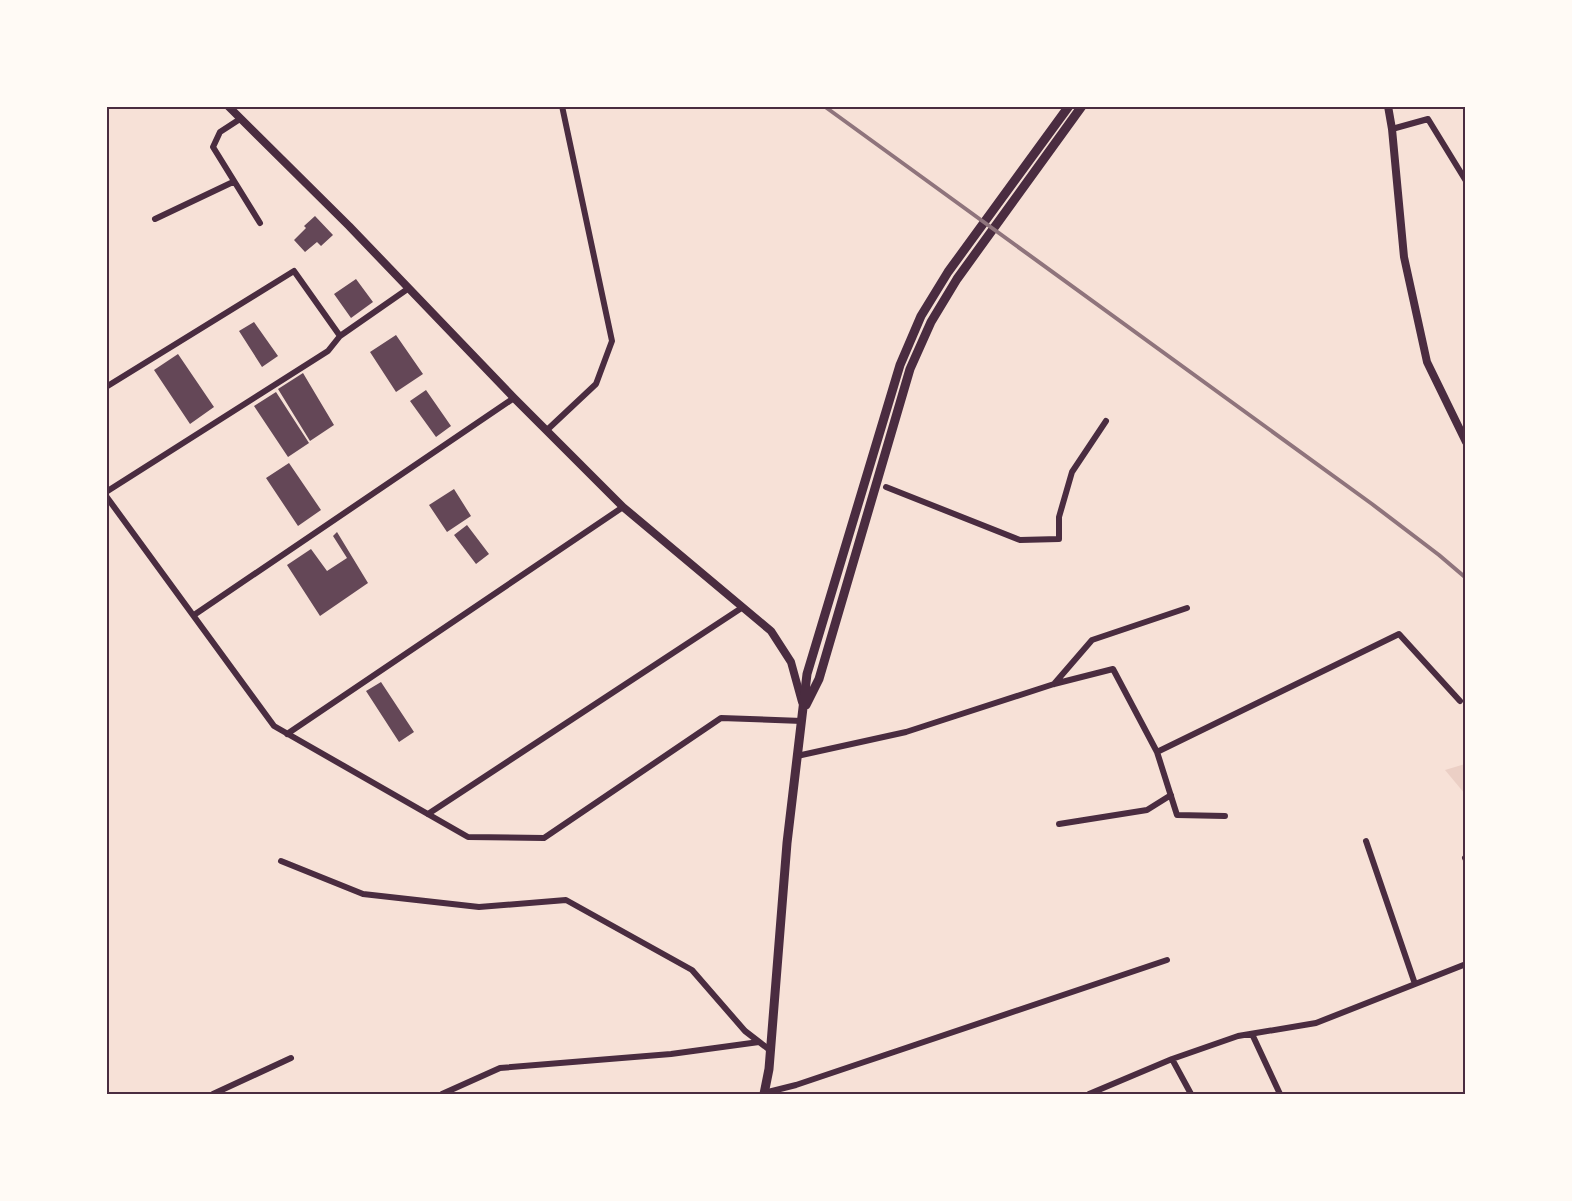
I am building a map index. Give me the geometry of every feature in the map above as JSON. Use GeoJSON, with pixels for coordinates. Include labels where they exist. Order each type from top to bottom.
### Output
{"type":"FeatureCollection","features":[{"type":"Feature","properties":{"kind":"main road"},"geometry":{"type":"LineString","coordinates":[[764,1094],[771,1051],[787,843],[807,674],[900,365],[921,316],[948,272],[1069,106]]}},
{"type":"Feature","properties":{"kind":"main road"},"geometry":{"type":"LineString","coordinates":[[804,710],[819,679],[910,369],[931,322],[957,279],[1082,106]]}},
{"type":"Feature","properties":{"kind":"main road"},"geometry":{"type":"LineString","coordinates":[[1388,106],[1404,257],[1427,362],[1466,442]]}},
{"type":"Feature","properties":{"kind":"street"},"geometry":{"type":"LineString","coordinates":[[228,106],[623,507],[771,631],[791,662],[804,710]]}},
{"type":"Feature","properties":{"kind":"street"},"geometry":{"type":"LineString","coordinates":[[547,430],[596,384],[612,341],[562,106]]}},
{"type":"Feature","properties":{"kind":"street"},"geometry":{"type":"LineString","coordinates":[[240,119],[220,132],[213,147],[260,223]]}},
{"type":"Feature","properties":{"kind":"street"},"geometry":{"type":"LineString","coordinates":[[1392,129],[1428,119],[1466,181]]}},
{"type":"Feature","properties":{"kind":"street"},"geometry":{"type":"LineString","coordinates":[[155,219],[233,182]]}},
{"type":"Feature","properties":{"kind":"street"},"geometry":{"type":"LineString","coordinates":[[106,387],[294,271],[340,336]]}},
{"type":"Feature","properties":{"kind":"street"},"geometry":{"type":"LineString","coordinates":[[409,288],[340,336],[327,351],[106,494],[274,726],[468,837],[544,838],[721,718],[802,721]]}},
{"type":"Feature","properties":{"kind":"street"},"geometry":{"type":"LineString","coordinates":[[194,615],[514,398]]}},
{"type":"Feature","properties":{"kind":"street"},"geometry":{"type":"LineString","coordinates":[[886,487],[1020,540],[1059,539],[1059,517],[1072,472],[1106,421]]}},
{"type":"Feature","properties":{"kind":"street"},"geometry":{"type":"LineString","coordinates":[[287,734],[623,507]]}},
{"type":"Feature","properties":{"kind":"street"},"geometry":{"type":"LineString","coordinates":[[428,814],[743,607]]}},
{"type":"Feature","properties":{"kind":"street"},"geometry":{"type":"LineString","coordinates":[[1054,684],[1092,640],[1187,608]]}},
{"type":"Feature","properties":{"kind":"street"},"geometry":{"type":"LineString","coordinates":[[1157,752],[1399,634],[1460,701]]}},
{"type":"Feature","properties":{"kind":"street"},"geometry":{"type":"LineString","coordinates":[[797,756],[906,732],[1054,684],[1113,669],[1157,752],[1177,815],[1225,816]]}},
{"type":"Feature","properties":{"kind":"street"},"geometry":{"type":"LineString","coordinates":[[1059,824],[1147,810],[1170,795]]}},
{"type":"Feature","properties":{"kind":"street"},"geometry":{"type":"LineString","coordinates":[[1366,841],[1415,984]]}},
{"type":"Feature","properties":{"kind":"street"},"geometry":{"type":"LineString","coordinates":[[281,861],[363,894],[479,907],[566,900],[692,970],[745,1030],[771,1051]]}},
{"type":"Feature","properties":{"kind":"street"},"geometry":{"type":"LineString","coordinates":[[764,1094],[1167,960]]}},
{"type":"Feature","properties":{"kind":"street"},"geometry":{"type":"LineString","coordinates":[[1089,1095],[1172,1059],[1238,1036],[1316,1023],[1466,964]]}},
{"type":"Feature","properties":{"kind":"street"},"geometry":{"type":"LineString","coordinates":[[1252,1034],[1281,1095]]}},
{"type":"Feature","properties":{"kind":"street"},"geometry":{"type":"LineString","coordinates":[[442,1095],[500,1068],[672,1054],[759,1042]]}},
{"type":"Feature","properties":{"kind":"street"},"geometry":{"type":"LineString","coordinates":[[213,1095],[291,1058]]}},
{"type":"Feature","properties":{"kind":"street"},"geometry":{"type":"LineString","coordinates":[[1172,1059],[1191,1095]]}},
{"type":"Feature","properties":{"kind":"shaded area"},"geometry":{"type":"Polygon","coordinates":[[[1466,764],[1465,794],[1445,770],[1466,764]]]}},
{"type":"Feature","properties":{"kind":"building"},"geometry":{"type":"Polygon","coordinates":[[[315,216],[333,235],[321,246],[317,242],[305,252],[294,240],[315,216]]]}},
{"type":"Feature","properties":{"kind":"building"},"geometry":{"type":"Polygon","coordinates":[[[356,279],[373,302],[351,318],[334,294],[356,279]]]}},
{"type":"Feature","properties":{"kind":"building"},"geometry":{"type":"Polygon","coordinates":[[[254,322],[278,356],[262,367],[239,331],[254,322]]]}},
{"type":"Feature","properties":{"kind":"building"},"geometry":{"type":"Polygon","coordinates":[[[396,335],[423,374],[396,392],[370,352],[396,335]]]}},
{"type":"Feature","properties":{"kind":"building"},"geometry":{"type":"Polygon","coordinates":[[[178,354],[214,407],[190,424],[154,370],[178,354]]]}},
{"type":"Feature","properties":{"kind":"building"},"geometry":{"type":"Polygon","coordinates":[[[303,373],[334,425],[310,441],[278,389],[303,373]]]}},
{"type":"Feature","properties":{"kind":"building"},"geometry":{"type":"Polygon","coordinates":[[[426,390],[451,426],[436,437],[410,401],[426,390]]]}},
{"type":"Feature","properties":{"kind":"building"},"geometry":{"type":"Polygon","coordinates":[[[276,392],[309,443],[288,457],[254,406],[276,392]]]}},
{"type":"Feature","properties":{"kind":"building"},"geometry":{"type":"Polygon","coordinates":[[[289,463],[321,510],[298,526],[266,478],[289,463]]]}},
{"type":"Feature","properties":{"kind":"building"},"geometry":{"type":"Polygon","coordinates":[[[454,489],[471,516],[447,532],[429,505],[454,489]]]}},
{"type":"Feature","properties":{"kind":"building"},"geometry":{"type":"Polygon","coordinates":[[[467,525],[489,554],[476,564],[454,535],[467,525]]]}},
{"type":"Feature","properties":{"kind":"building"},"geometry":{"type":"Polygon","coordinates":[[[337,532],[368,583],[320,616],[287,565],[311,549],[327,571],[347,558],[333,536],[337,532]]]}},
{"type":"Feature","properties":{"kind":"building"},"geometry":{"type":"Polygon","coordinates":[[[381,682],[414,732],[399,742],[366,691],[381,682]]]}},
{"type":"Feature","properties":{"kind":"railway"},"geometry":{"type":"LineString","coordinates":[[824,106],[1372,504],[1466,578]]}}]}
